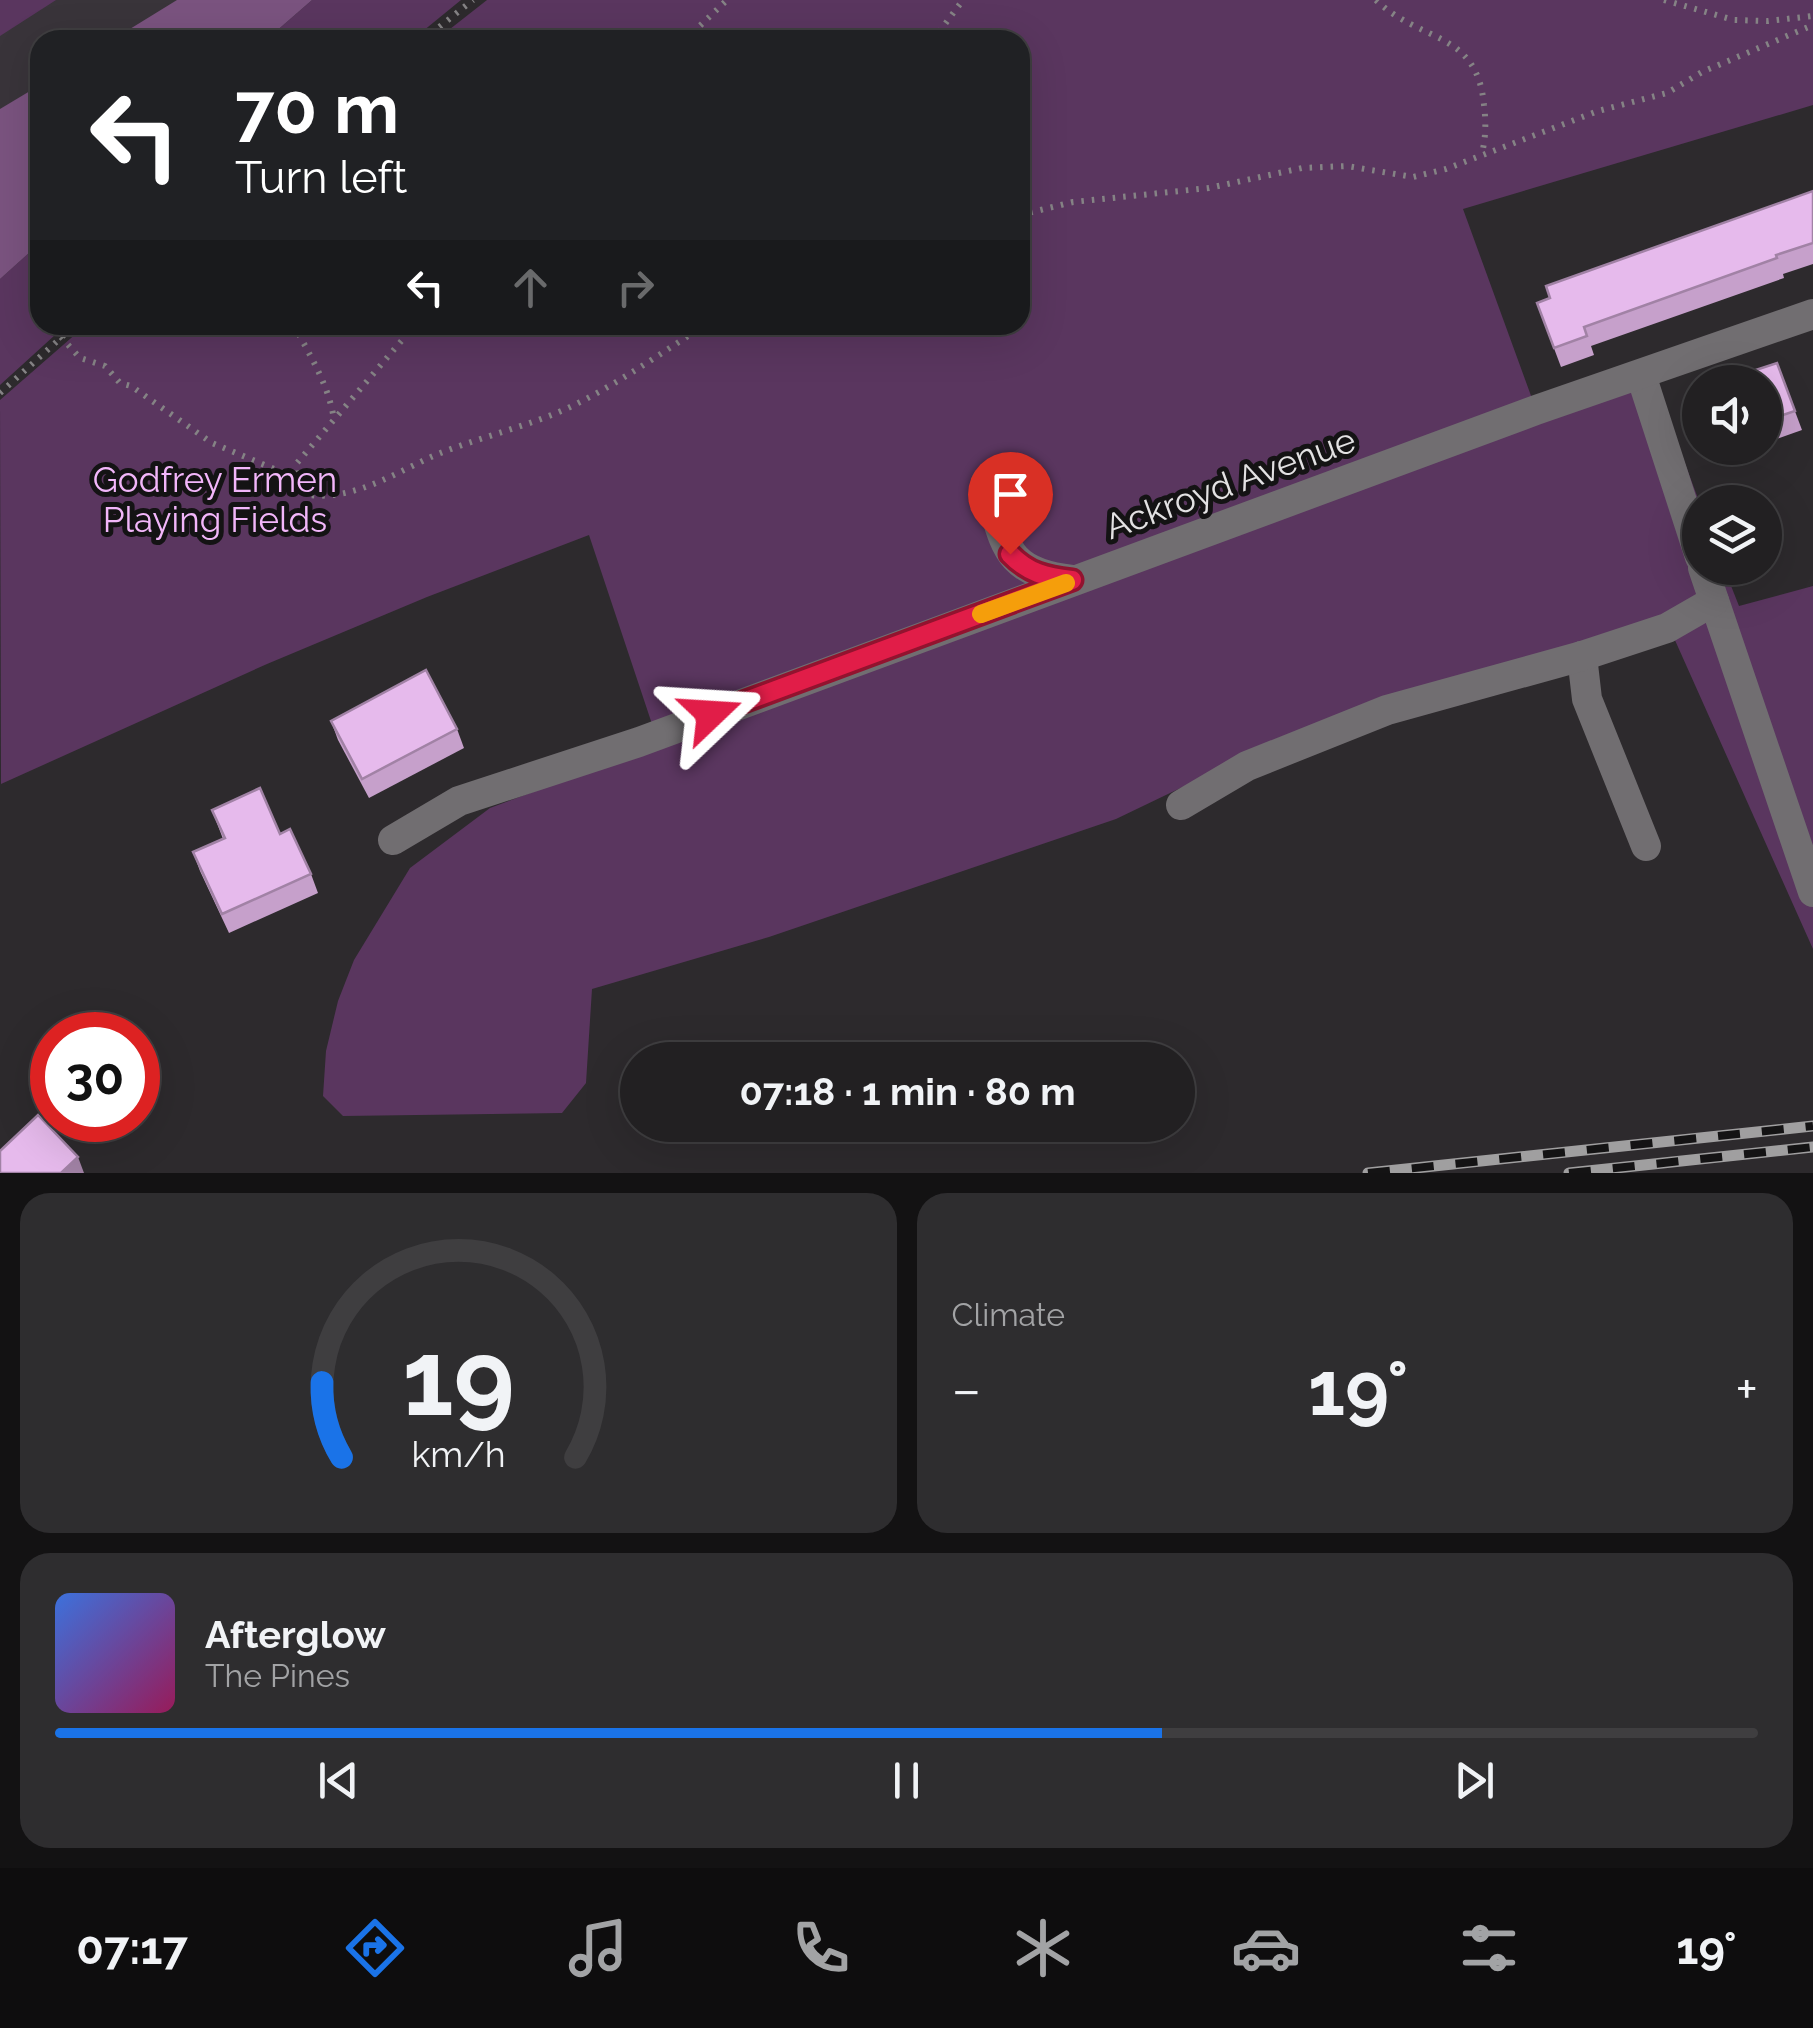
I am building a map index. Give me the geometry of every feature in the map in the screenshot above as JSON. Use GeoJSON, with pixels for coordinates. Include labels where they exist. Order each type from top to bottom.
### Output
{"type":"FeatureCollection","features":[{"type":"Feature","properties":{"kind":"street","name":"Ackroyd Avenue"},"geometry":{"type":"LineString","coordinates":[[394,840],[459,801],[563,768],[1518,417],[1813,314]]}},
{"type":"Feature","properties":{"kind":"street"},"geometry":{"type":"LineString","coordinates":[[1641,375],[1682,501]]}},
{"type":"Feature","properties":{"kind":"street"},"geometry":{"type":"LineString","coordinates":[[986,482],[1010,554],[1022,567],[1043,577],[1072,580]]}},
{"type":"Feature","properties":{"kind":"street"},"geometry":{"type":"LineString","coordinates":[[1709,585],[1813,892]]}},
{"type":"Feature","properties":{"kind":"street"},"geometry":{"type":"LineString","coordinates":[[1181,805],[1246,766],[1387,710],[1667,628],[1714,601]]}},
{"type":"Feature","properties":{"kind":"street"},"geometry":{"type":"LineString","coordinates":[[1582,656],[1586,699],[1646,846]]}},
{"type":"Feature","properties":{"kind":"path"},"geometry":{"type":"LineString","coordinates":[[436,30],[474,0]]}},
{"type":"Feature","properties":{"kind":"path"},"geometry":{"type":"LineString","coordinates":[[696,30],[728,0]]}},
{"type":"Feature","properties":{"kind":"path"},"geometry":{"type":"LineString","coordinates":[[939,30],[963,0]]}},
{"type":"Feature","properties":{"kind":"path"},"geometry":{"type":"LineString","coordinates":[[1376,0],[1399,19],[1446,41],[1476,67],[1485,116],[1482,154]]}},
{"type":"Feature","properties":{"kind":"path"},"geometry":{"type":"LineString","coordinates":[[1664,0],[1734,20],[1813,16]]}},
{"type":"Feature","properties":{"kind":"path"},"geometry":{"type":"LineString","coordinates":[[1030,212],[1073,202],[1210,188],[1302,168],[1347,166],[1413,177],[1598,111],[1667,93],[1702,72],[1813,25]]}},
{"type":"Feature","properties":{"kind":"path"},"geometry":{"type":"LineString","coordinates":[[0,393],[63,335]]}},
{"type":"Feature","properties":{"kind":"path"},"geometry":{"type":"LineString","coordinates":[[300,335],[331,397],[334,420]]}},
{"type":"Feature","properties":{"kind":"path"},"geometry":{"type":"LineString","coordinates":[[406,335],[296,463],[296,478],[309,495],[323,496],[394,476],[433,456],[568,408],[690,335]]}},
{"type":"Feature","properties":{"kind":"path"},"geometry":{"type":"LineString","coordinates":[[61,337],[80,358],[105,366],[120,383],[131,386],[212,443],[296,478]]}},
{"type":"Feature","properties":{"kind":"shaded area"},"geometry":{"type":"Polygon","coordinates":[[[0,0],[312,0],[278,30],[30,30],[30,252],[0,279],[0,0]]]}},
{"type":"Feature","properties":{"kind":"shaded area"},"geometry":{"type":"Polygon","coordinates":[[[177,0],[312,0],[278,30],[128,30],[177,0]]]}},
{"type":"Feature","properties":{"kind":"shaded area"},"geometry":{"type":"Polygon","coordinates":[[[30,91],[30,252],[0,279],[0,109],[30,91]]]}},
{"type":"Feature","properties":{"kind":"green space"},"geometry":{"type":"Polygon","coordinates":[[[0,0],[56,0],[0,36],[0,0]]]}},
{"type":"Feature","properties":{"kind":"green space"},"geometry":{"type":"Polygon","coordinates":[[[312,0],[461,0],[424,30],[278,30],[312,0]]]}},
{"type":"Feature","properties":{"kind":"green space","name":"Godfrey Ermen Playing Fields"},"geometry":{"type":"Polygon","coordinates":[[[487,0],[1813,0],[1813,105],[1463,209],[1538,415],[1653,377],[1682,455],[1682,465],[1686,465],[1693,485],[1682,485],[1682,585],[1731,585],[1739,606],[1813,586],[1813,949],[1674,638],[1272,744],[1116,819],[769,937],[592,989],[586,1083],[562,1113],[343,1116],[323,1096],[326,1051],[338,1001],[354,960],[410,868],[490,808],[659,745],[589,535],[267,664],[1,784],[0,400],[75,335],[1030,335],[1030,30],[449,30],[487,0]]]}},
{"type":"Feature","properties":{"kind":"green space"},"geometry":{"type":"Polygon","coordinates":[[[30,252],[30,335],[55,335],[0,385],[0,279],[30,252]]]}},
{"type":"Feature","properties":{"kind":"building"},"geometry":{"type":"Polygon","coordinates":[[[1813,191],[1813,243],[1584,327],[1587,336],[1554,348],[1537,303],[1550,298],[1546,286],[1813,191]]]}},
{"type":"Feature","properties":{"kind":"building"},"geometry":{"type":"Polygon","coordinates":[[[1782,376],[1795,411],[1782,415],[1782,376]]]}},
{"type":"Feature","properties":{"kind":"building"},"geometry":{"type":"Polygon","coordinates":[[[426,670],[457,729],[362,779],[331,721],[426,670]]]}},
{"type":"Feature","properties":{"kind":"building"},"geometry":{"type":"Polygon","coordinates":[[[260,788],[280,834],[290,829],[311,874],[222,914],[193,852],[225,838],[212,810],[260,788]]]}},
{"type":"Feature","properties":{"kind":"building"},"geometry":{"type":"Polygon","coordinates":[[[30,1123],[30,1142],[64,1142],[78,1157],[61,1173],[0,1173],[0,1151],[30,1123]]]}},
{"type":"Feature","properties":{"kind":"railway"},"geometry":{"type":"LineString","coordinates":[[1368,1173],[1813,1126]]}},
{"type":"Feature","properties":{"kind":"railway"},"geometry":{"type":"LineString","coordinates":[[1569,1173],[1813,1147]]}},
{"type":"Feature","properties":{"kind":"slow traffic"},"geometry":{"type":"LineString","coordinates":[[981,614],[1066,583]]}},
{"type":"Feature","properties":{"kind":"route"},"geometry":{"type":"LineString","coordinates":[[711,714],[1072,580],[1043,577],[1022,567],[1010,554]]}}]}
